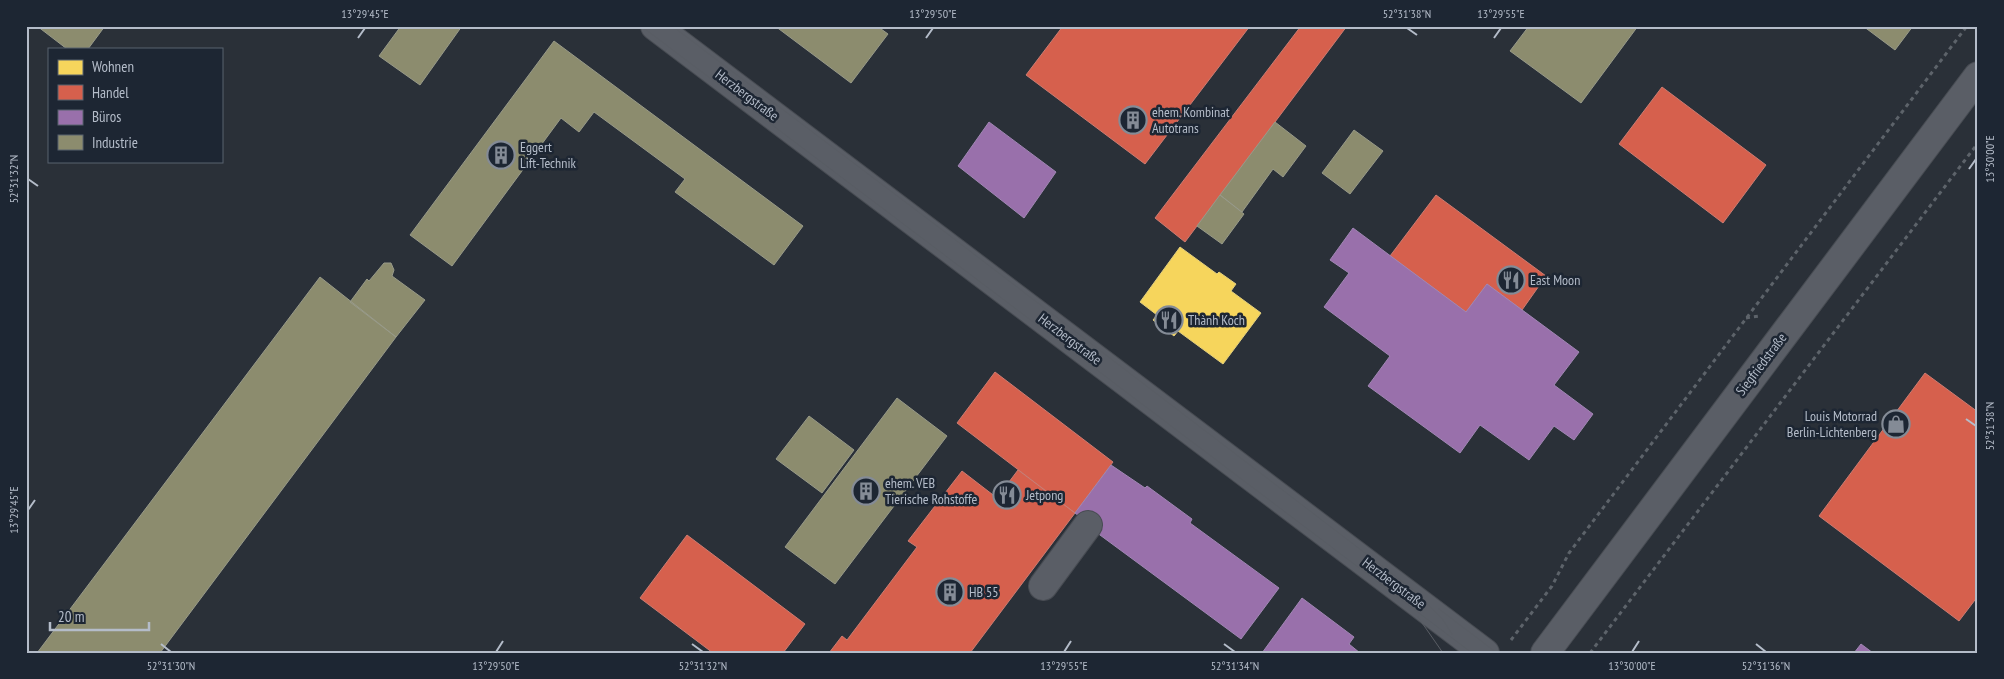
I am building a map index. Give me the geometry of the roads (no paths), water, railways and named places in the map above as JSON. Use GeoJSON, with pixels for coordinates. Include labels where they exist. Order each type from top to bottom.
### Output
{"type":"FeatureCollection","features":[{"type":"Feature","properties":{"kind":"street","name":"Herzbergstraße"},"geometry":{"type":"LineString","coordinates":[[655,26],[1496,649]]}},
{"type":"Feature","properties":{"kind":"street","name":"Siegfriedstraße"},"geometry":{"type":"LineString","coordinates":[[1546,653],[1978,76]]}},
{"type":"Feature","properties":{"kind":"street"},"geometry":{"type":"LineString","coordinates":[[1043,586],[1088,526]]}},
{"type":"Feature","properties":{"kind":"tram line"},"geometry":{"type":"LineString","coordinates":[[641,26],[1472,653]]}},
{"type":"Feature","properties":{"kind":"tram line"},"geometry":{"type":"LineString","coordinates":[[672,26],[1416,592],[1443,620],[1452,634]]}},
{"type":"Feature","properties":{"kind":"tram line"},"geometry":{"type":"LineString","coordinates":[[1439,609],[1497,653]]}},
{"type":"Feature","properties":{"kind":"tram line"},"geometry":{"type":"LineString","coordinates":[[1418,617],[1443,653]]}},
{"type":"Feature","properties":{"kind":"place","name":"ehem. Kombinat Autotrans"},"geometry":{"type":"Point","coordinates":[1133,120]}},
{"type":"Feature","properties":{"kind":"place","name":"Eggert Lift-Technik"},"geometry":{"type":"Point","coordinates":[501,155]}},
{"type":"Feature","properties":{"kind":"place","name":"East Moon"},"geometry":{"type":"Point","coordinates":[1511,280]}},
{"type":"Feature","properties":{"kind":"place","name":"Thành Koch"},"geometry":{"type":"Point","coordinates":[1169,320]}},
{"type":"Feature","properties":{"kind":"place","name":"Louis Motorrad Berlin-Lichtenberg"},"geometry":{"type":"Point","coordinates":[1896,424]}},
{"type":"Feature","properties":{"kind":"place","name":"ehem. VEB Tierische Rohstoffe"},"geometry":{"type":"Point","coordinates":[866,491]}},
{"type":"Feature","properties":{"kind":"place","name":"Jetpong"},"geometry":{"type":"Point","coordinates":[1007,495]}},
{"type":"Feature","properties":{"kind":"place","name":"HB 55"},"geometry":{"type":"Point","coordinates":[950,592]}}]}
